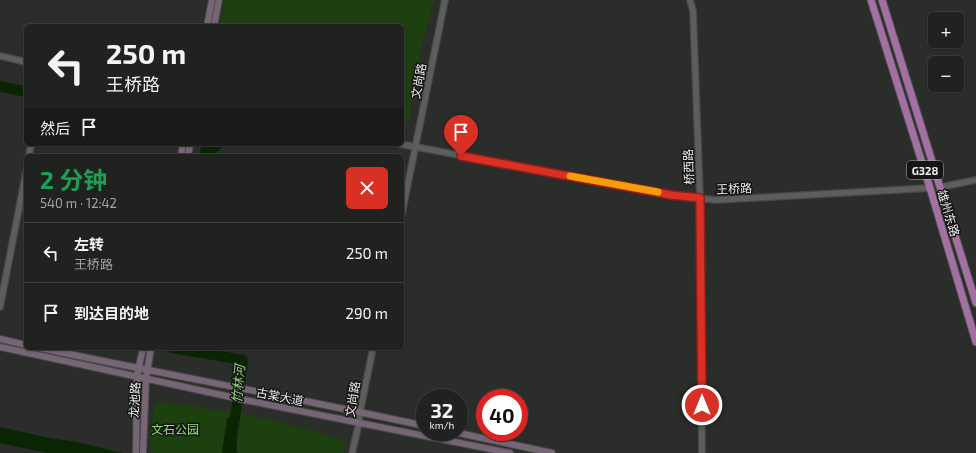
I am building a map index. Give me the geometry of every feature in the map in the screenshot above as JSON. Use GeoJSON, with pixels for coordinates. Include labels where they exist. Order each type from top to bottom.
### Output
{"type":"FeatureCollection","features":[{"type":"Feature","properties":{"kind":"highway","name":"雄州东路"},"geometry":{"type":"LineString","coordinates":[[871,0],[930,188],[976,342]]}},
{"type":"Feature","properties":{"kind":"highway","name":"雄州东路"},"geometry":{"type":"LineString","coordinates":[[882,0],[976,303]]}},
{"type":"Feature","properties":{"kind":"main road"},"geometry":{"type":"LineString","coordinates":[[207,24],[212,0]]}},
{"type":"Feature","properties":{"kind":"main road"},"geometry":{"type":"LineString","coordinates":[[214,24],[219,0]]}},
{"type":"Feature","properties":{"kind":"main road"},"geometry":{"type":"LineString","coordinates":[[0,339],[24,345]]}},
{"type":"Feature","properties":{"kind":"main road","name":"古棠大道"},"geometry":{"type":"LineString","coordinates":[[0,348],[489,451],[510,453]]}},
{"type":"Feature","properties":{"kind":"main road","name":"古棠大道"},"geometry":{"type":"LineString","coordinates":[[49,350],[416,424]]}},
{"type":"Feature","properties":{"kind":"main road","name":"龙池路"},"geometry":{"type":"LineString","coordinates":[[136,453],[138,369],[143,350]]}},
{"type":"Feature","properties":{"kind":"main road","name":"龙池路"},"geometry":{"type":"LineString","coordinates":[[143,453],[146,378],[151,350]]}},
{"type":"Feature","properties":{"kind":"main road"},"geometry":{"type":"LineString","coordinates":[[468,435],[552,453]]}},
{"type":"Feature","properties":{"kind":"street","name":"文尚路"},"geometry":{"type":"LineString","coordinates":[[404,204],[445,0]]}},
{"type":"Feature","properties":{"kind":"street","name":"桥西路"},"geometry":{"type":"LineString","coordinates":[[690,0],[693,11],[700,198],[702,453]]}},
{"type":"Feature","properties":{"kind":"street"},"geometry":{"type":"LineString","coordinates":[[0,56],[24,62]]}},
{"type":"Feature","properties":{"kind":"street","name":"王桥路"},"geometry":{"type":"LineString","coordinates":[[404,145],[671,195],[716,200],[930,188]]}},
{"type":"Feature","properties":{"kind":"street"},"geometry":{"type":"LineString","coordinates":[[941,188],[976,180]]}},
{"type":"Feature","properties":{"kind":"street"},"geometry":{"type":"LineString","coordinates":[[0,307],[24,182]]}},
{"type":"Feature","properties":{"kind":"street","name":"文尚路"},"geometry":{"type":"LineString","coordinates":[[352,453],[360,423],[360,412],[373,350]]}},
{"type":"Feature","properties":{"kind":"green space"},"geometry":{"type":"Polygon","coordinates":[[[224,0],[434,0],[421,48],[409,119],[404,126],[404,24],[221,24],[224,0]]]}},
{"type":"Feature","properties":{"kind":"green space","name":"文石公园"},"geometry":{"type":"Polygon","coordinates":[[[156,402],[254,416],[346,441],[343,453],[151,453],[150,431],[156,402]]]}},
{"type":"Feature","properties":{"kind":"shaded area"},"geometry":{"type":"Polygon","coordinates":[[[0,81],[24,86],[24,97],[0,92],[0,81]]]}},
{"type":"Feature","properties":{"kind":"shaded area"},"geometry":{"type":"Polygon","coordinates":[[[201,146],[224,146],[215,154],[201,154],[201,146]]]}},
{"type":"Feature","properties":{"kind":"shaded area"},"geometry":{"type":"Polygon","coordinates":[[[227,418],[240,418],[236,440],[238,453],[222,453],[227,418]]]}},
{"type":"Feature","properties":{"kind":"shaded area"},"geometry":{"type":"Polygon","coordinates":[[[0,427],[49,438],[77,442],[122,453],[47,453],[0,443],[0,427]]]}},
{"type":"Feature","properties":{"kind":"waterway","name":"竹林河"},"geometry":{"type":"LineString","coordinates":[[184,350],[243,360],[230,453]]}},
{"type":"Feature","properties":{"kind":"slow traffic"},"geometry":{"type":"LineString","coordinates":[[570,176],[658,192]]}},
{"type":"Feature","properties":{"kind":"route"},"geometry":{"type":"LineString","coordinates":[[461,156],[671,195],[700,198],[702,405]]}}]}
